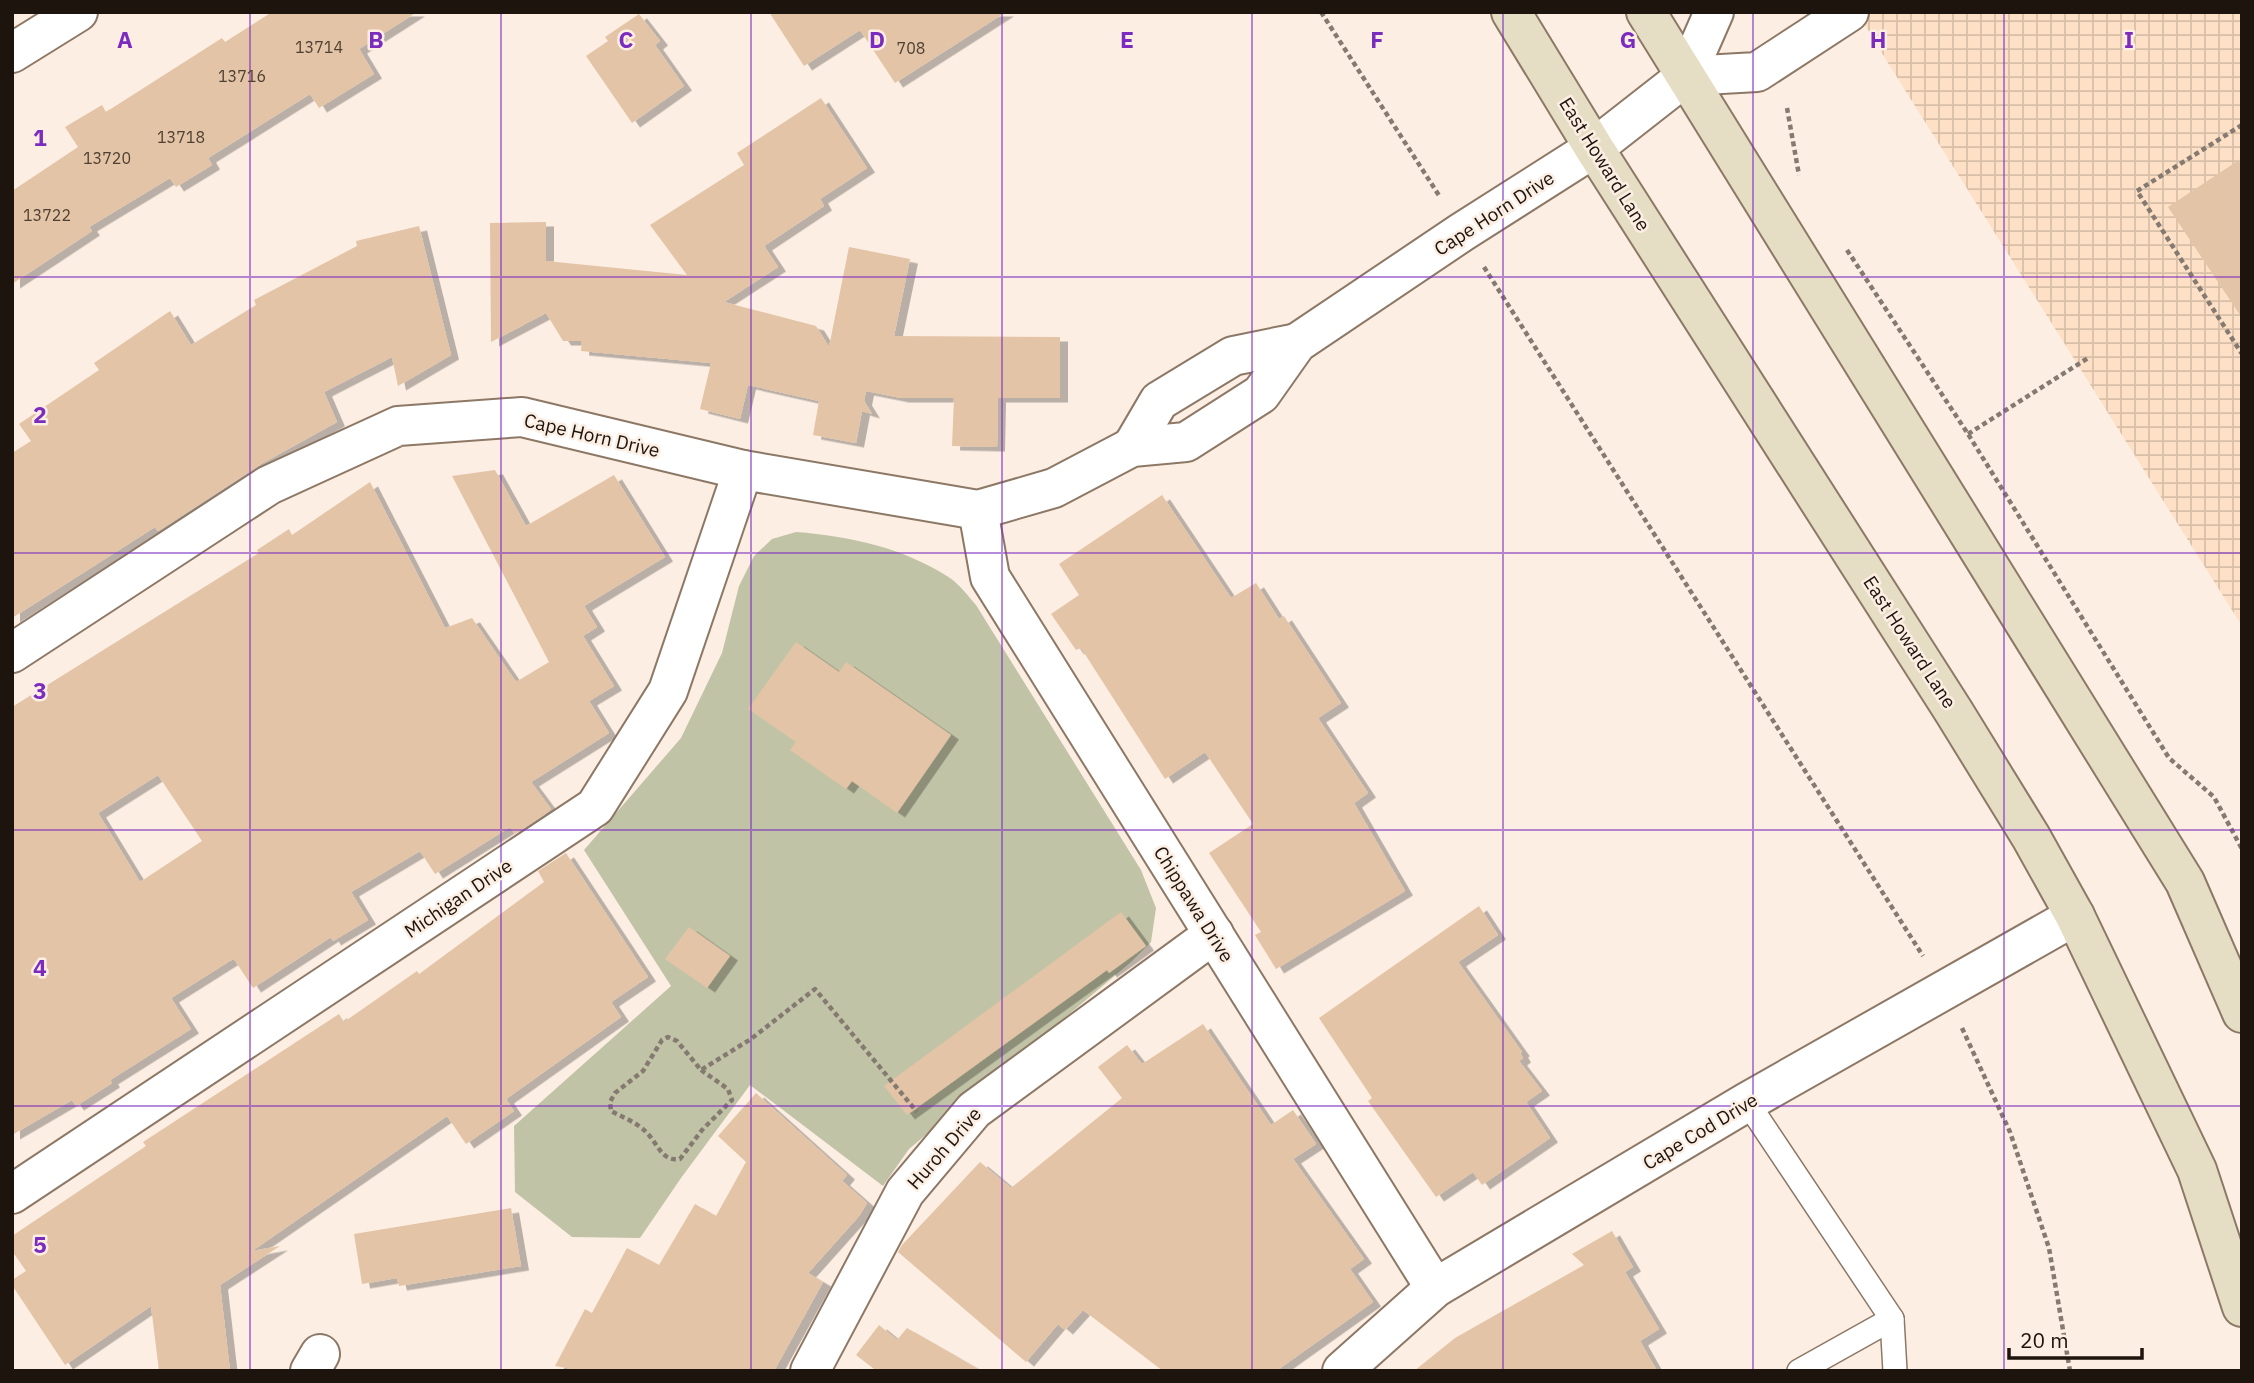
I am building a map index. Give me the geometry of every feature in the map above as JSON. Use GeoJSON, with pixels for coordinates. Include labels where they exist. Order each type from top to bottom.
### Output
{"type":"FeatureCollection","features":[{"type":"Feature","properties":{"kind":"main road","name":"East Howard Lane"},"geometry":{"type":"LineString","coordinates":[[1511,12],[1594,148],[2031,837],[2075,916],[2197,1170],[2242,1307]]}},
{"type":"Feature","properties":{"kind":"main road"},"geometry":{"type":"LineString","coordinates":[[1646,12],[2185,882],[2242,1013]]}},
{"type":"Feature","properties":{"kind":"street"},"geometry":{"type":"LineString","coordinates":[[12,53],[78,12]]}},
{"type":"Feature","properties":{"kind":"street"},"geometry":{"type":"LineString","coordinates":[[1714,12],[1686,76],[1757,72],[1849,12]]}},
{"type":"Feature","properties":{"kind":"street","name":"Cape Horn Drive"},"geometry":{"type":"LineString","coordinates":[[12,653],[269,485],[398,426],[522,417],[743,470],[978,510],[1054,488],[1132,447],[1186,442],[1261,394],[1297,343],[1462,232],[1594,148],[1686,76]]}},
{"type":"Feature","properties":{"kind":"street","name":"Cape Horn Drive"},"geometry":{"type":"LineString","coordinates":[[1132,447],[1159,401],[1233,356],[1297,343]]}},
{"type":"Feature","properties":{"kind":"street","name":"Michigan Drive"},"geometry":{"type":"LineString","coordinates":[[12,1194],[594,807],[668,691],[743,470]]}},
{"type":"Feature","properties":{"kind":"street","name":"Chippawa Drive"},"geometry":{"type":"LineString","coordinates":[[978,510],[990,577],[1435,1288]]}},
{"type":"Feature","properties":{"kind":"street","name":"Cape Cod Drive"},"geometry":{"type":"LineString","coordinates":[[1342,1371],[1435,1288],[1747,1102],[2075,916]]}},
{"type":"Feature","properties":{"kind":"street","name":"Huroh Drive"},"geometry":{"type":"LineString","coordinates":[[810,1371],[905,1192],[974,1110],[1214,934]]}},
{"type":"Feature","properties":{"kind":"lane"},"geometry":{"type":"LineString","coordinates":[[1747,1102],[1892,1319],[1895,1371]]}},
{"type":"Feature","properties":{"kind":"lane"},"geometry":{"type":"LineString","coordinates":[[1800,1371],[1892,1319]]}},
{"type":"Feature","properties":{"kind":"path"},"geometry":{"type":"LineString","coordinates":[[1321,12],[1945,990],[2010,1132],[2049,1248],[2070,1371]]}},
{"type":"Feature","properties":{"kind":"path"},"geometry":{"type":"LineString","coordinates":[[1787,108],[1799,177]]}},
{"type":"Feature","properties":{"kind":"path"},"geometry":{"type":"LineString","coordinates":[[2242,125],[2137,191],[2242,354]]}},
{"type":"Feature","properties":{"kind":"path"},"geometry":{"type":"LineString","coordinates":[[1843,244],[1968,434],[2169,758],[2214,797],[2242,849]]}},
{"type":"Feature","properties":{"kind":"path"},"geometry":{"type":"LineString","coordinates":[[1968,434],[2088,358]]}},
{"type":"Feature","properties":{"kind":"path"},"geometry":{"type":"LineString","coordinates":[[701,1070],[751,1039],[815,989],[944,1145]]}},
{"type":"Feature","properties":{"kind":"path"},"geometry":{"type":"LineString","coordinates":[[668,1037],[677,1041],[701,1070],[728,1089],[732,1101],[702,1130],[680,1159],[665,1157],[646,1130],[611,1111],[610,1102],[615,1093],[643,1071],[662,1040],[668,1037]]}},
{"type":"Feature","properties":{"kind":"shaded area"},"geometry":{"type":"Polygon","coordinates":[[[1857,12],[2242,12],[2242,626],[1888,63],[1857,12]]]}},
{"type":"Feature","properties":{"kind":"green space"},"geometry":{"type":"Polygon","coordinates":[[[796,532],[856,540],[895,551],[950,578],[967,594],[1141,870],[1156,908],[1151,942],[1131,962],[909,1149],[883,1186],[750,1085],[640,1238],[572,1237],[515,1192],[514,1126],[671,986],[584,850],[681,738],[722,653],[739,586],[754,556],[772,539],[796,532]]]}},
{"type":"Feature","properties":{"kind":"building"},"geometry":{"type":"Polygon","coordinates":[[[272,12],[417,12],[359,49],[374,74],[319,108],[310,94],[208,158],[212,165],[176,187],[170,178],[89,227],[92,231],[12,284],[12,191],[78,147],[65,127],[102,105],[106,112],[222,38],[225,42],[272,12]]]}},
{"type":"Feature","properties":{"kind":"building"},"geometry":{"type":"Polygon","coordinates":[[[769,12],[1006,12],[895,83],[860,30],[804,66],[769,12]]]}},
{"type":"Feature","properties":{"kind":"building"},"geometry":{"type":"Polygon","coordinates":[[[639,14],[660,41],[655,45],[684,86],[632,123],[586,56],[608,41],[605,37],[639,14]]]}},
{"type":"Feature","properties":{"kind":"building"},"geometry":{"type":"Polygon","coordinates":[[[821,98],[867,168],[820,199],[824,206],[764,246],[778,267],[724,302],[816,326],[829,347],[849,247],[910,259],[894,336],[1060,337],[1060,398],[998,398],[997,447],[952,446],[954,398],[901,398],[866,391],[864,401],[872,414],[862,411],[856,443],[813,435],[819,401],[748,385],[740,419],[700,409],[711,363],[581,351],[582,341],[563,341],[546,313],[491,342],[490,223],[546,222],[546,261],[687,275],[650,225],[744,165],[737,153],[821,98]]]}},
{"type":"Feature","properties":{"kind":"building"},"geometry":{"type":"Polygon","coordinates":[[[2242,158],[2242,318],[2168,207],[2242,158]]]}},
{"type":"Feature","properties":{"kind":"building"},"geometry":{"type":"Polygon","coordinates":[[[419,226],[451,355],[398,386],[392,357],[324,392],[337,422],[261,464],[158,531],[155,527],[12,618],[12,453],[31,441],[19,424],[99,370],[94,363],[170,311],[191,345],[256,305],[254,300],[357,246],[356,241],[419,226]]]}},
{"type":"Feature","properties":{"kind":"building"},"geometry":{"type":"Polygon","coordinates":[[[495,470],[526,526],[614,475],[665,557],[584,606],[597,627],[583,636],[614,686],[589,701],[609,733],[531,782],[551,809],[542,816],[515,834],[510,827],[435,874],[420,851],[351,892],[368,920],[333,941],[331,937],[253,988],[234,959],[228,962],[171,998],[191,1029],[110,1080],[112,1083],[76,1106],[72,1100],[12,1135],[12,707],[259,553],[257,550],[289,529],[292,535],[370,482],[445,628],[472,618],[516,682],[549,662],[452,476],[495,470]],[[158,775],[98,813],[140,882],[202,841],[158,775]]]}},
{"type":"Feature","properties":{"kind":"building"},"geometry":{"type":"Polygon","coordinates":[[[1162,495],[1231,598],[1256,583],[1279,619],[1284,616],[1341,703],[1318,718],[1368,793],[1354,803],[1405,891],[1276,969],[1255,935],[1261,932],[1209,853],[1253,824],[1205,752],[1165,779],[1081,648],[1076,650],[1051,614],[1079,595],[1059,564],[1162,495]]]}},
{"type":"Feature","properties":{"kind":"building"},"geometry":{"type":"Polygon","coordinates":[[[796,642],[839,672],[846,662],[951,735],[897,813],[852,781],[846,789],[790,750],[796,742],[748,709],[796,642]]]}},
{"type":"Feature","properties":{"kind":"building"},"geometry":{"type":"Polygon","coordinates":[[[566,853],[648,977],[611,1002],[621,1017],[506,1099],[514,1111],[466,1144],[447,1116],[252,1251],[280,1246],[220,1285],[230,1371],[159,1371],[151,1306],[65,1365],[12,1285],[12,1280],[26,1271],[12,1251],[12,1236],[146,1146],[143,1142],[339,1014],[344,1022],[417,971],[419,974],[544,882],[538,871],[566,853]]]}},
{"type":"Feature","properties":{"kind":"building"},"geometry":{"type":"Polygon","coordinates":[[[1479,906],[1498,935],[1458,962],[1522,1052],[1520,1053],[1523,1058],[1519,1061],[1542,1091],[1526,1102],[1550,1138],[1482,1185],[1473,1172],[1436,1197],[1368,1101],[1372,1098],[1319,1018],[1479,906]]]}},
{"type":"Feature","properties":{"kind":"building"},"geometry":{"type":"Polygon","coordinates":[[[1121,912],[1146,946],[1109,973],[1107,970],[907,1115],[884,1086],[1121,912]]]}},
{"type":"Feature","properties":{"kind":"building"},"geometry":{"type":"Polygon","coordinates":[[[689,927],[730,956],[707,988],[665,959],[689,927]]]}},
{"type":"Feature","properties":{"kind":"building"},"geometry":{"type":"Polygon","coordinates":[[[1203,1024],[1271,1125],[1293,1110],[1316,1144],[1293,1159],[1364,1259],[1350,1269],[1373,1302],[1276,1371],[1163,1371],[1083,1310],[1065,1330],[1058,1324],[1026,1362],[898,1252],[980,1162],[1011,1188],[1122,1098],[1098,1067],[1127,1045],[1142,1064],[1203,1024]]]}},
{"type":"Feature","properties":{"kind":"building"},"geometry":{"type":"Polygon","coordinates":[[[756,1093],[847,1175],[842,1181],[867,1203],[859,1216],[808,1273],[823,1282],[774,1371],[584,1371],[555,1366],[585,1309],[592,1313],[627,1248],[659,1265],[695,1204],[716,1216],[746,1162],[718,1136],[756,1093]]]}},
{"type":"Feature","properties":{"kind":"building"},"geometry":{"type":"Polygon","coordinates":[[[511,1208],[521,1266],[399,1286],[397,1278],[362,1284],[354,1234],[511,1208]]]}},
{"type":"Feature","properties":{"kind":"building"},"geometry":{"type":"Polygon","coordinates":[[[1612,1231],[1633,1267],[1625,1272],[1659,1329],[1640,1341],[1657,1371],[1414,1371],[1455,1338],[1584,1265],[1572,1254],[1612,1231]]]}},
{"type":"Feature","properties":{"kind":"building"},"geometry":{"type":"Polygon","coordinates":[[[879,1325],[897,1340],[907,1328],[982,1371],[873,1371],[874,1369],[856,1355],[879,1325]]]}}]}
